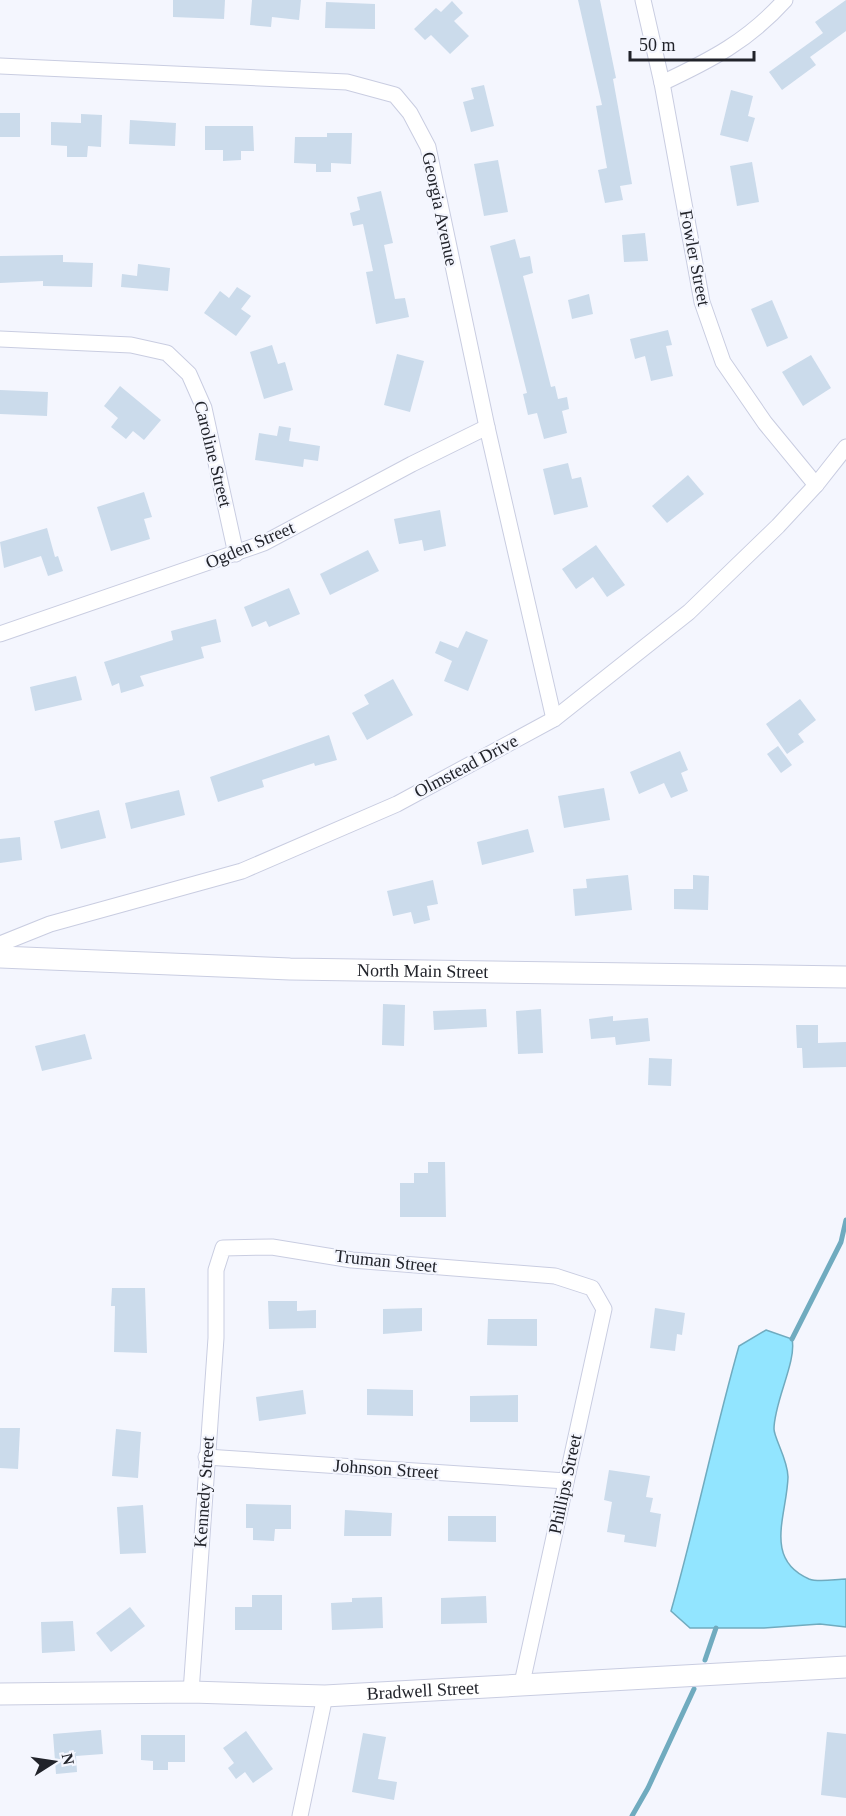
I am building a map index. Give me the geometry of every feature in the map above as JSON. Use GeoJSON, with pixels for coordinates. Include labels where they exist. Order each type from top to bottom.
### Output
{"type":"FeatureCollection","features":[{"type":"Feature","properties":{"kind":"street","name":"Fowler Street"},"geometry":{"type":"LineString","coordinates":[[643,0],[662,83],[702,302],[723,362],[765,423],[816,485]]}},
{"type":"Feature","properties":{"kind":"street"},"geometry":{"type":"LineString","coordinates":[[662,83],[719,56],[763,25],[786,0]]}},
{"type":"Feature","properties":{"kind":"street","name":"Georgia Avenue"},"geometry":{"type":"LineString","coordinates":[[0,66],[347,82],[395,95],[410,113],[428,147],[487,427],[554,719]]}},
{"type":"Feature","properties":{"kind":"street","name":"Caroline Street"},"geometry":{"type":"LineString","coordinates":[[0,339],[131,345],[167,353],[189,374],[204,408],[236,554]]}},
{"type":"Feature","properties":{"kind":"street","name":"Ogden Street"},"geometry":{"type":"LineString","coordinates":[[0,634],[264,543],[487,427]]}},
{"type":"Feature","properties":{"kind":"street","name":"Olmstead Drive"},"geometry":{"type":"LineString","coordinates":[[0,944],[50,924],[242,872],[397,804],[554,719],[689,612],[816,485],[846,447]]}},
{"type":"Feature","properties":{"kind":"street","name":"North Main Street"},"geometry":{"type":"LineString","coordinates":[[0,957],[290,969],[846,977]]}},
{"type":"Feature","properties":{"kind":"street","name":"Truman Street"},"geometry":{"type":"LineString","coordinates":[[215,1292],[216,1270],[223,1248],[272,1246],[352,1260],[555,1276],[592,1288]]}},
{"type":"Feature","properties":{"kind":"street","name":"Phillips Street"},"geometry":{"type":"LineString","coordinates":[[522,1683],[604,1309],[592,1288]]}},
{"type":"Feature","properties":{"kind":"street","name":"Kennedy Street"},"geometry":{"type":"LineString","coordinates":[[191,1692],[216,1338],[215,1292]]}},
{"type":"Feature","properties":{"kind":"street","name":"Johnson Street"},"geometry":{"type":"LineString","coordinates":[[206,1457],[566,1481]]}},
{"type":"Feature","properties":{"kind":"street","name":"Bradwell Street"},"geometry":{"type":"LineString","coordinates":[[0,1694],[191,1692],[325,1696],[522,1683],[846,1667]]}},
{"type":"Feature","properties":{"kind":"street"},"geometry":{"type":"LineString","coordinates":[[300,1816],[325,1696]]}},
{"type":"Feature","properties":{"kind":"water"},"geometry":{"type":"Polygon","coordinates":[[[766,1330],[792,1339],[793,1348],[774,1429],[788,1477],[782,1521],[782,1548],[786,1560],[795,1570],[809,1579],[822,1581],[846,1579],[846,1627],[820,1624],[764,1628],[690,1628],[671,1611],[739,1346],[766,1330]]]}},
{"type":"Feature","properties":{"kind":"building"},"geometry":{"type":"Polygon","coordinates":[[[173,0],[225,0],[224,19],[173,17],[173,0]]]}},
{"type":"Feature","properties":{"kind":"building"},"geometry":{"type":"Polygon","coordinates":[[[252,0],[301,0],[299,20],[272,17],[271,27],[250,25],[252,0]]]}},
{"type":"Feature","properties":{"kind":"building"},"geometry":{"type":"Polygon","coordinates":[[[578,0],[600,0],[616,78],[613,79],[632,184],[620,186],[623,200],[605,203],[598,170],[607,168],[596,106],[602,105],[578,0]]]}},
{"type":"Feature","properties":{"kind":"building"},"geometry":{"type":"Polygon","coordinates":[[[846,0],[846,31],[810,57],[816,65],[782,90],[769,72],[823,33],[815,22],[846,0]]]}},
{"type":"Feature","properties":{"kind":"building"},"geometry":{"type":"Polygon","coordinates":[[[452,1],[463,13],[454,21],[469,36],[450,54],[431,35],[425,40],[414,29],[436,8],[441,12],[452,1]]]}},
{"type":"Feature","properties":{"kind":"building"},"geometry":{"type":"Polygon","coordinates":[[[326,2],[375,4],[375,29],[325,28],[326,2]]]}},
{"type":"Feature","properties":{"kind":"building"},"geometry":{"type":"Polygon","coordinates":[[[484,85],[494,126],[471,132],[463,102],[474,99],[471,88],[484,85]]]}},
{"type":"Feature","properties":{"kind":"building"},"geometry":{"type":"Polygon","coordinates":[[[731,90],[753,96],[748,116],[755,118],[748,142],[720,135],[731,90]]]}},
{"type":"Feature","properties":{"kind":"building"},"geometry":{"type":"Polygon","coordinates":[[[0,113],[20,113],[20,137],[0,137],[0,113]]]}},
{"type":"Feature","properties":{"kind":"building"},"geometry":{"type":"Polygon","coordinates":[[[81,114],[102,115],[101,147],[88,146],[87,157],[67,157],[67,146],[51,145],[51,122],[81,123],[81,114]]]}},
{"type":"Feature","properties":{"kind":"building"},"geometry":{"type":"Polygon","coordinates":[[[130,120],[176,123],[175,146],[129,144],[130,120]]]}},
{"type":"Feature","properties":{"kind":"building"},"geometry":{"type":"Polygon","coordinates":[[[205,126],[253,126],[254,151],[241,151],[241,160],[223,161],[223,150],[205,150],[205,126]]]}},
{"type":"Feature","properties":{"kind":"building"},"geometry":{"type":"Polygon","coordinates":[[[327,133],[352,133],[351,164],[331,163],[331,172],[316,172],[316,164],[294,163],[295,137],[327,137],[327,133]]]}},
{"type":"Feature","properties":{"kind":"building"},"geometry":{"type":"Polygon","coordinates":[[[498,160],[508,212],[484,216],[474,164],[498,160]]]}},
{"type":"Feature","properties":{"kind":"building"},"geometry":{"type":"Polygon","coordinates":[[[752,162],[759,202],[737,206],[730,166],[752,162]]]}},
{"type":"Feature","properties":{"kind":"building"},"geometry":{"type":"Polygon","coordinates":[[[381,191],[393,243],[384,245],[395,299],[405,298],[409,317],[376,324],[366,272],[373,271],[363,224],[353,226],[350,213],[360,210],[357,197],[381,191]]]}},
{"type":"Feature","properties":{"kind":"building"},"geometry":{"type":"Polygon","coordinates":[[[645,233],[648,261],[624,262],[622,235],[645,233]]]}},
{"type":"Feature","properties":{"kind":"building"},"geometry":{"type":"Polygon","coordinates":[[[515,239],[520,258],[530,256],[533,273],[523,276],[551,387],[555,386],[558,399],[567,397],[569,409],[562,411],[567,433],[544,439],[537,413],[528,415],[523,394],[527,393],[490,246],[515,239]]]}},
{"type":"Feature","properties":{"kind":"building"},"geometry":{"type":"Polygon","coordinates":[[[63,255],[63,262],[93,263],[92,287],[43,286],[43,281],[0,283],[0,256],[63,255]]]}},
{"type":"Feature","properties":{"kind":"building"},"geometry":{"type":"Polygon","coordinates":[[[138,264],[170,268],[168,291],[121,287],[122,274],[137,276],[138,264]]]}},
{"type":"Feature","properties":{"kind":"building"},"geometry":{"type":"Polygon","coordinates":[[[237,287],[251,296],[241,309],[251,316],[236,336],[204,313],[220,291],[229,298],[237,287]]]}},
{"type":"Feature","properties":{"kind":"building"},"geometry":{"type":"Polygon","coordinates":[[[589,294],[593,314],[572,319],[568,300],[589,294]]]}},
{"type":"Feature","properties":{"kind":"building"},"geometry":{"type":"Polygon","coordinates":[[[772,300],[788,338],[767,347],[751,309],[772,300]]]}},
{"type":"Feature","properties":{"kind":"building"},"geometry":{"type":"Polygon","coordinates":[[[668,330],[672,345],[666,346],[673,376],[651,381],[645,356],[635,359],[630,339],[668,330]]]}},
{"type":"Feature","properties":{"kind":"building"},"geometry":{"type":"Polygon","coordinates":[[[272,345],[278,364],[285,362],[293,390],[264,399],[250,352],[272,345]]]}},
{"type":"Feature","properties":{"kind":"building"},"geometry":{"type":"Polygon","coordinates":[[[397,354],[424,361],[410,412],[384,405],[397,354]]]}},
{"type":"Feature","properties":{"kind":"building"},"geometry":{"type":"Polygon","coordinates":[[[811,355],[831,388],[803,406],[782,372],[811,355]]]}},
{"type":"Feature","properties":{"kind":"building"},"geometry":{"type":"Polygon","coordinates":[[[120,386],[161,420],[144,440],[133,431],[126,439],[111,427],[118,418],[104,406],[120,386]]]}},
{"type":"Feature","properties":{"kind":"building"},"geometry":{"type":"Polygon","coordinates":[[[0,390],[48,392],[47,416],[0,414],[0,390]]]}},
{"type":"Feature","properties":{"kind":"building"},"geometry":{"type":"Polygon","coordinates":[[[279,426],[291,428],[289,441],[320,446],[318,461],[304,459],[303,467],[255,460],[259,433],[277,436],[279,426]]]}},
{"type":"Feature","properties":{"kind":"building"},"geometry":{"type":"Polygon","coordinates":[[[568,463],[572,479],[581,477],[588,507],[554,515],[543,469],[568,463]]]}},
{"type":"Feature","properties":{"kind":"building"},"geometry":{"type":"Polygon","coordinates":[[[688,475],[704,494],[667,523],[652,506],[688,475]]]}},
{"type":"Feature","properties":{"kind":"building"},"geometry":{"type":"Polygon","coordinates":[[[144,492],[152,517],[144,519],[150,539],[111,551],[97,507],[144,492]]]}},
{"type":"Feature","properties":{"kind":"building"},"geometry":{"type":"Polygon","coordinates":[[[440,510],[446,546],[424,551],[422,540],[399,544],[394,519],[440,510]]]}},
{"type":"Feature","properties":{"kind":"building"},"geometry":{"type":"Polygon","coordinates":[[[47,528],[55,557],[58,556],[63,571],[48,576],[41,556],[4,568],[0,542],[47,528]]]}},
{"type":"Feature","properties":{"kind":"building"},"geometry":{"type":"Polygon","coordinates":[[[596,545],[625,585],[607,597],[593,577],[576,589],[562,569],[596,545]]]}},
{"type":"Feature","properties":{"kind":"building"},"geometry":{"type":"Polygon","coordinates":[[[368,550],[379,571],[330,595],[320,574],[368,550]]]}},
{"type":"Feature","properties":{"kind":"building"},"geometry":{"type":"Polygon","coordinates":[[[289,588],[300,614],[269,627],[266,621],[252,627],[244,607],[289,588]]]}},
{"type":"Feature","properties":{"kind":"building"},"geometry":{"type":"Polygon","coordinates":[[[216,619],[221,642],[201,647],[204,658],[140,676],[144,686],[121,693],[119,683],[112,686],[104,662],[173,640],[171,631],[216,619]]]}},
{"type":"Feature","properties":{"kind":"building"},"geometry":{"type":"Polygon","coordinates":[[[466,631],[488,640],[468,691],[444,681],[452,661],[435,653],[440,641],[458,648],[466,631]]]}},
{"type":"Feature","properties":{"kind":"building"},"geometry":{"type":"Polygon","coordinates":[[[76,676],[82,700],[35,711],[30,687],[76,676]]]}},
{"type":"Feature","properties":{"kind":"building"},"geometry":{"type":"Polygon","coordinates":[[[393,679],[413,715],[367,740],[352,713],[369,704],[364,695],[393,679]]]}},
{"type":"Feature","properties":{"kind":"building"},"geometry":{"type":"Polygon","coordinates":[[[800,699],[816,720],[798,734],[804,742],[787,754],[766,724],[800,699]]]}},
{"type":"Feature","properties":{"kind":"building"},"geometry":{"type":"Polygon","coordinates":[[[329,735],[337,760],[315,766],[314,763],[262,780],[264,787],[218,802],[210,777],[329,735]]]}},
{"type":"Feature","properties":{"kind":"building"},"geometry":{"type":"Polygon","coordinates":[[[778,746],[792,765],[781,773],[767,754],[778,746]]]}},
{"type":"Feature","properties":{"kind":"building"},"geometry":{"type":"Polygon","coordinates":[[[680,751],[688,770],[681,773],[688,791],[671,798],[664,783],[639,794],[630,772],[680,751]]]}},
{"type":"Feature","properties":{"kind":"building"},"geometry":{"type":"Polygon","coordinates":[[[604,788],[610,820],[564,828],[558,796],[604,788]]]}},
{"type":"Feature","properties":{"kind":"building"},"geometry":{"type":"Polygon","coordinates":[[[179,790],[185,815],[131,829],[125,803],[179,790]]]}},
{"type":"Feature","properties":{"kind":"building"},"geometry":{"type":"Polygon","coordinates":[[[99,810],[106,838],[61,849],[54,821],[99,810]]]}},
{"type":"Feature","properties":{"kind":"building"},"geometry":{"type":"Polygon","coordinates":[[[528,829],[534,852],[482,865],[477,842],[528,829]]]}},
{"type":"Feature","properties":{"kind":"building"},"geometry":{"type":"Polygon","coordinates":[[[20,837],[22,860],[0,863],[0,839],[20,837]]]}},
{"type":"Feature","properties":{"kind":"building"},"geometry":{"type":"Polygon","coordinates":[[[628,875],[632,910],[575,916],[573,889],[587,888],[586,879],[628,875]]]}},
{"type":"Feature","properties":{"kind":"building"},"geometry":{"type":"Polygon","coordinates":[[[693,875],[709,876],[708,910],[674,909],[674,889],[693,889],[693,875]]]}},
{"type":"Feature","properties":{"kind":"building"},"geometry":{"type":"Polygon","coordinates":[[[433,880],[438,904],[427,906],[430,920],[414,924],[411,912],[393,916],[387,891],[433,880]]]}},
{"type":"Feature","properties":{"kind":"building"},"geometry":{"type":"Polygon","coordinates":[[[383,1004],[405,1005],[404,1046],[382,1045],[383,1004]]]}},
{"type":"Feature","properties":{"kind":"building"},"geometry":{"type":"Polygon","coordinates":[[[486,1009],[487,1027],[434,1030],[433,1011],[486,1009]]]}},
{"type":"Feature","properties":{"kind":"building"},"geometry":{"type":"Polygon","coordinates":[[[541,1009],[543,1053],[518,1054],[516,1011],[541,1009]]]}},
{"type":"Feature","properties":{"kind":"building"},"geometry":{"type":"Polygon","coordinates":[[[613,1016],[613,1021],[648,1018],[650,1041],[616,1045],[615,1037],[591,1039],[589,1019],[613,1016]]]}},
{"type":"Feature","properties":{"kind":"building"},"geometry":{"type":"Polygon","coordinates":[[[796,1025],[818,1025],[818,1043],[846,1042],[846,1067],[803,1068],[802,1048],[797,1048],[796,1025]]]}},
{"type":"Feature","properties":{"kind":"building"},"geometry":{"type":"Polygon","coordinates":[[[85,1034],[92,1059],[42,1071],[35,1046],[85,1034]]]}},
{"type":"Feature","properties":{"kind":"building"},"geometry":{"type":"Polygon","coordinates":[[[649,1058],[672,1059],[671,1086],[648,1085],[649,1058]]]}},
{"type":"Feature","properties":{"kind":"building"},"geometry":{"type":"Polygon","coordinates":[[[428,1162],[445,1162],[446,1217],[400,1217],[400,1183],[414,1183],[414,1173],[428,1173],[428,1162]]]}},
{"type":"Feature","properties":{"kind":"building"},"geometry":{"type":"Polygon","coordinates":[[[112,1288],[145,1288],[147,1353],[114,1352],[115,1306],[111,1306],[112,1288]]]}},
{"type":"Feature","properties":{"kind":"building"},"geometry":{"type":"Polygon","coordinates":[[[268,1301],[297,1301],[297,1311],[316,1310],[316,1328],[269,1329],[268,1301]]]}},
{"type":"Feature","properties":{"kind":"building"},"geometry":{"type":"Polygon","coordinates":[[[422,1308],[422,1331],[383,1334],[383,1309],[422,1308]]]}},
{"type":"Feature","properties":{"kind":"building"},"geometry":{"type":"Polygon","coordinates":[[[655,1308],[685,1313],[682,1335],[677,1334],[675,1351],[650,1348],[655,1308]]]}},
{"type":"Feature","properties":{"kind":"building"},"geometry":{"type":"Polygon","coordinates":[[[488,1319],[537,1319],[537,1346],[487,1345],[488,1319]]]}},
{"type":"Feature","properties":{"kind":"building"},"geometry":{"type":"Polygon","coordinates":[[[367,1389],[413,1390],[413,1416],[367,1415],[367,1389]]]}},
{"type":"Feature","properties":{"kind":"building"},"geometry":{"type":"Polygon","coordinates":[[[303,1390],[306,1414],[259,1421],[256,1397],[303,1390]]]}},
{"type":"Feature","properties":{"kind":"building"},"geometry":{"type":"Polygon","coordinates":[[[518,1395],[518,1422],[470,1422],[470,1396],[518,1395]]]}},
{"type":"Feature","properties":{"kind":"building"},"geometry":{"type":"Polygon","coordinates":[[[0,1428],[20,1428],[18,1469],[0,1468],[0,1428]]]}},
{"type":"Feature","properties":{"kind":"building"},"geometry":{"type":"Polygon","coordinates":[[[116,1429],[141,1432],[138,1478],[112,1476],[116,1429]]]}},
{"type":"Feature","properties":{"kind":"building"},"geometry":{"type":"Polygon","coordinates":[[[609,1470],[650,1476],[646,1497],[653,1498],[650,1512],[661,1514],[656,1547],[624,1542],[625,1535],[607,1532],[612,1502],[604,1500],[609,1470]]]}},
{"type":"Feature","properties":{"kind":"building"},"geometry":{"type":"Polygon","coordinates":[[[246,1504],[291,1505],[291,1529],[275,1529],[274,1541],[253,1540],[253,1528],[246,1528],[246,1504]]]}},
{"type":"Feature","properties":{"kind":"building"},"geometry":{"type":"Polygon","coordinates":[[[143,1505],[146,1553],[120,1554],[117,1507],[143,1505]]]}},
{"type":"Feature","properties":{"kind":"building"},"geometry":{"type":"Polygon","coordinates":[[[345,1510],[392,1513],[391,1536],[344,1536],[345,1510]]]}},
{"type":"Feature","properties":{"kind":"building"},"geometry":{"type":"Polygon","coordinates":[[[448,1516],[496,1516],[496,1542],[448,1541],[448,1516]]]}},
{"type":"Feature","properties":{"kind":"building"},"geometry":{"type":"Polygon","coordinates":[[[252,1595],[282,1595],[282,1630],[235,1630],[235,1607],[252,1607],[252,1595]]]}},
{"type":"Feature","properties":{"kind":"building"},"geometry":{"type":"Polygon","coordinates":[[[486,1596],[487,1623],[441,1624],[441,1598],[486,1596]]]}},
{"type":"Feature","properties":{"kind":"building"},"geometry":{"type":"Polygon","coordinates":[[[382,1597],[383,1628],[332,1630],[331,1603],[352,1602],[352,1598],[382,1597]]]}},
{"type":"Feature","properties":{"kind":"building"},"geometry":{"type":"Polygon","coordinates":[[[130,1607],[145,1626],[111,1652],[96,1633],[130,1607]]]}},
{"type":"Feature","properties":{"kind":"building"},"geometry":{"type":"Polygon","coordinates":[[[73,1621],[75,1651],[42,1653],[41,1622],[73,1621]]]}},
{"type":"Feature","properties":{"kind":"building"},"geometry":{"type":"Polygon","coordinates":[[[101,1730],[103,1754],[76,1756],[77,1772],[56,1774],[53,1734],[101,1730]]]}},
{"type":"Feature","properties":{"kind":"building"},"geometry":{"type":"Polygon","coordinates":[[[246,1731],[273,1769],[253,1783],[245,1772],[236,1779],[228,1768],[234,1763],[223,1748],[246,1731]]]}},
{"type":"Feature","properties":{"kind":"building"},"geometry":{"type":"Polygon","coordinates":[[[827,1732],[846,1734],[846,1798],[821,1795],[827,1732]]]}},
{"type":"Feature","properties":{"kind":"building"},"geometry":{"type":"Polygon","coordinates":[[[363,1733],[386,1737],[378,1779],[397,1782],[394,1800],[352,1792],[363,1733]]]}},
{"type":"Feature","properties":{"kind":"building"},"geometry":{"type":"Polygon","coordinates":[[[141,1735],[185,1735],[185,1762],[168,1762],[168,1770],[153,1770],[153,1761],[141,1760],[141,1735]]]}},
{"type":"Feature","properties":{"kind":"waterway"},"geometry":{"type":"LineString","coordinates":[[792,1339],[841,1242],[846,1220]]}},
{"type":"Feature","properties":{"kind":"waterway"},"geometry":{"type":"LineString","coordinates":[[705,1660],[716,1628]]}},
{"type":"Feature","properties":{"kind":"waterway"},"geometry":{"type":"LineString","coordinates":[[632,1816],[648,1788],[694,1689]]}}]}
